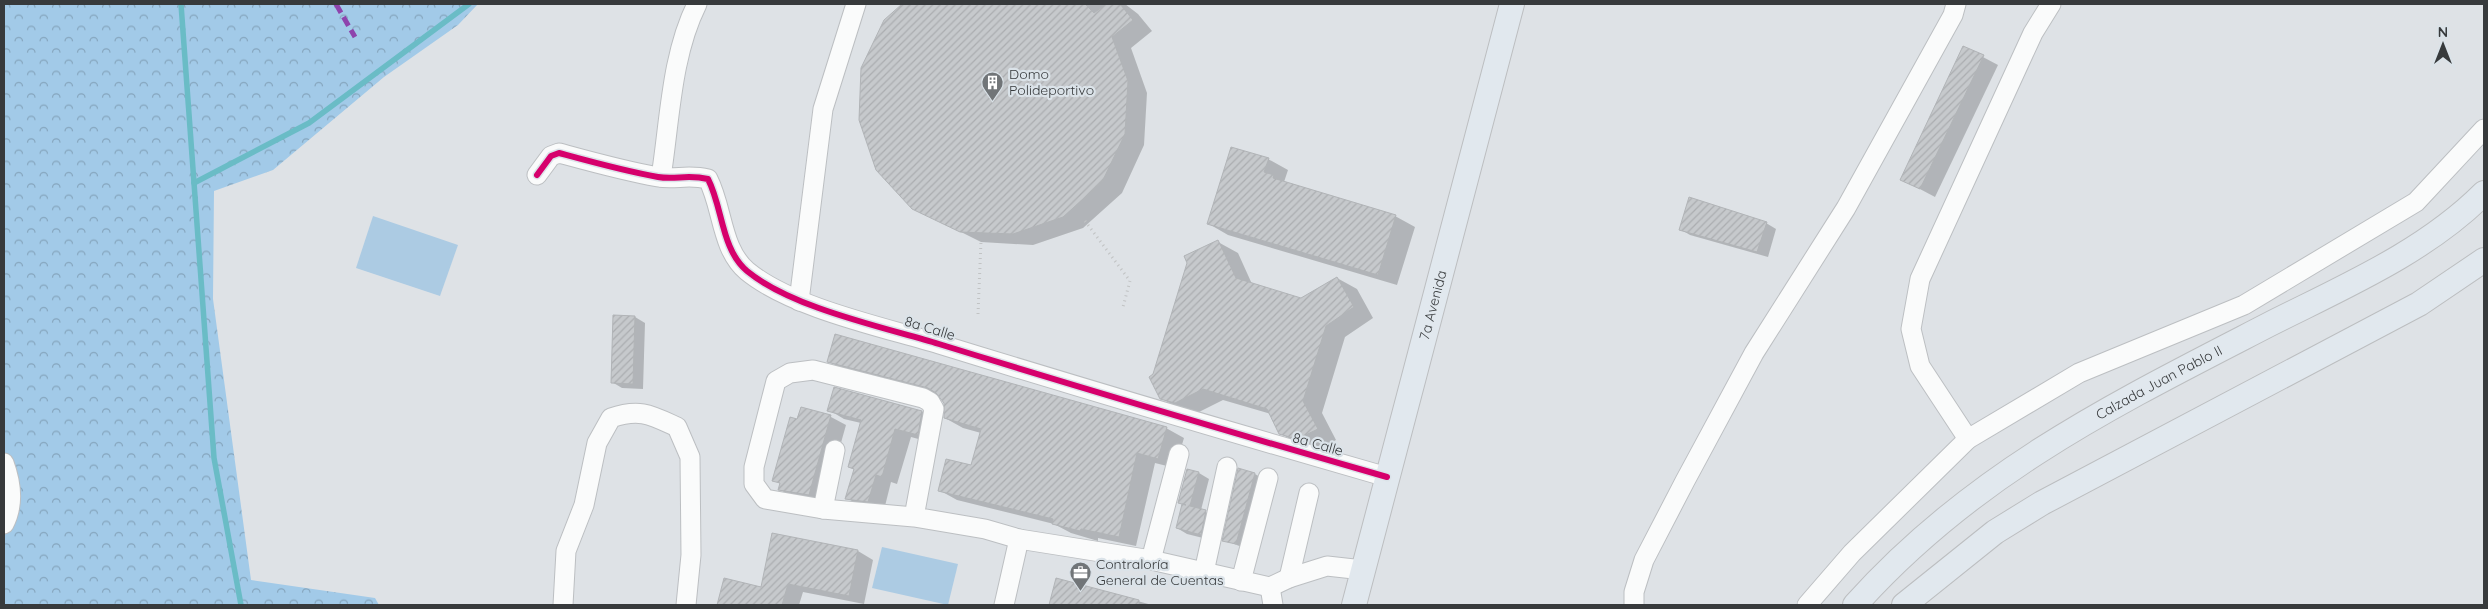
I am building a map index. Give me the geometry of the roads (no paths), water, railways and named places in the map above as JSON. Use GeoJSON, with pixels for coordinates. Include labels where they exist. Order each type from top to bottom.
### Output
{"type":"FeatureCollection","features":[{"type":"Feature","properties":{"kind":"main road","name":"7a Avenida"},"geometry":{"type":"LineString","coordinates":[[1354,605],[1512,4]]}},
{"type":"Feature","properties":{"kind":"main road","name":"Calzada Juan Pablo II"},"geometry":{"type":"LineString","coordinates":[[1856,605],[1929,532],[1982,489],[2020,462],[2128,398],[2354,281],[2424,242],[2463,214],[2484,193]]}},
{"type":"Feature","properties":{"kind":"main road"},"geometry":{"type":"LineString","coordinates":[[1904,605],[1995,532],[2042,503],[2420,304],[2484,260]]}},
{"type":"Feature","properties":{"kind":"street"},"geometry":{"type":"LineString","coordinates":[[661,177],[677,71],[687,24],[697,4]]}},
{"type":"Feature","properties":{"kind":"street"},"geometry":{"type":"LineString","coordinates":[[799,301],[823,109],[856,4]]}},
{"type":"Feature","properties":{"kind":"street"},"geometry":{"type":"LineString","coordinates":[[1634,605],[1634,592],[1644,560],[1684,481],[1754,353],[1846,208],[1953,15],[1956,4]]}},
{"type":"Feature","properties":{"kind":"street"},"geometry":{"type":"LineString","coordinates":[[1968,439],[1920,366],[1911,330],[1920,279],[2033,33],[2051,4]]}},
{"type":"Feature","properties":{"kind":"street"},"geometry":{"type":"LineString","coordinates":[[1807,605],[1852,553],[1968,439],[2079,373],[2244,305],[2416,202],[2484,129]]}},
{"type":"Feature","properties":{"kind":"street","name":"8a Calle"},"geometry":{"type":"LineString","coordinates":[[536,175],[551,156],[559,153],[623,170],[661,177],[693,175],[708,179],[714,190],[735,260],[748,272],[799,301],[1123,401],[1387,477]]}},
{"type":"Feature","properties":{"kind":"street"},"geometry":{"type":"LineString","coordinates":[[914,517],[934,409],[930,402],[923,398],[812,370],[790,373],[776,381],[754,467],[754,484],[765,499],[823,509],[914,517],[985,529],[1019,539],[1151,560],[1241,581],[1271,596],[1289,578],[1327,566],[1363,570]]}},
{"type":"Feature","properties":{"kind":"street"},"geometry":{"type":"LineString","coordinates":[[562,605],[566,551],[584,505],[598,443],[611,418],[627,412],[647,413],[677,427],[690,457],[691,554],[686,605]]}},
{"type":"Feature","properties":{"kind":"street"},"geometry":{"type":"LineString","coordinates":[[823,509],[835,450]]}},
{"type":"Feature","properties":{"kind":"street"},"geometry":{"type":"LineString","coordinates":[[1151,560],[1179,454]]}},
{"type":"Feature","properties":{"kind":"street"},"geometry":{"type":"LineString","coordinates":[[4,463],[10,480],[9,514],[4,524]]}},
{"type":"Feature","properties":{"kind":"street"},"geometry":{"type":"LineString","coordinates":[[1204,572],[1227,467]]}},
{"type":"Feature","properties":{"kind":"street"},"geometry":{"type":"LineString","coordinates":[[1241,581],[1268,478]]}},
{"type":"Feature","properties":{"kind":"street"},"geometry":{"type":"LineString","coordinates":[[1289,578],[1309,493]]}},
{"type":"Feature","properties":{"kind":"street"},"geometry":{"type":"LineString","coordinates":[[1004,605],[1019,539]]}},
{"type":"Feature","properties":{"kind":"waterway"},"geometry":{"type":"LineString","coordinates":[[181,4],[214,458],[241,605]]}},
{"type":"Feature","properties":{"kind":"waterway"},"geometry":{"type":"LineString","coordinates":[[194,183],[309,123],[469,4]]}},
{"type":"Feature","properties":{"kind":"place","name":"Domo Polideportivo"},"geometry":{"type":"Point","coordinates":[993,101]}},
{"type":"Feature","properties":{"kind":"place","name":"Contraloría General de Cuentas"},"geometry":{"type":"Point","coordinates":[1080,591]}}]}
